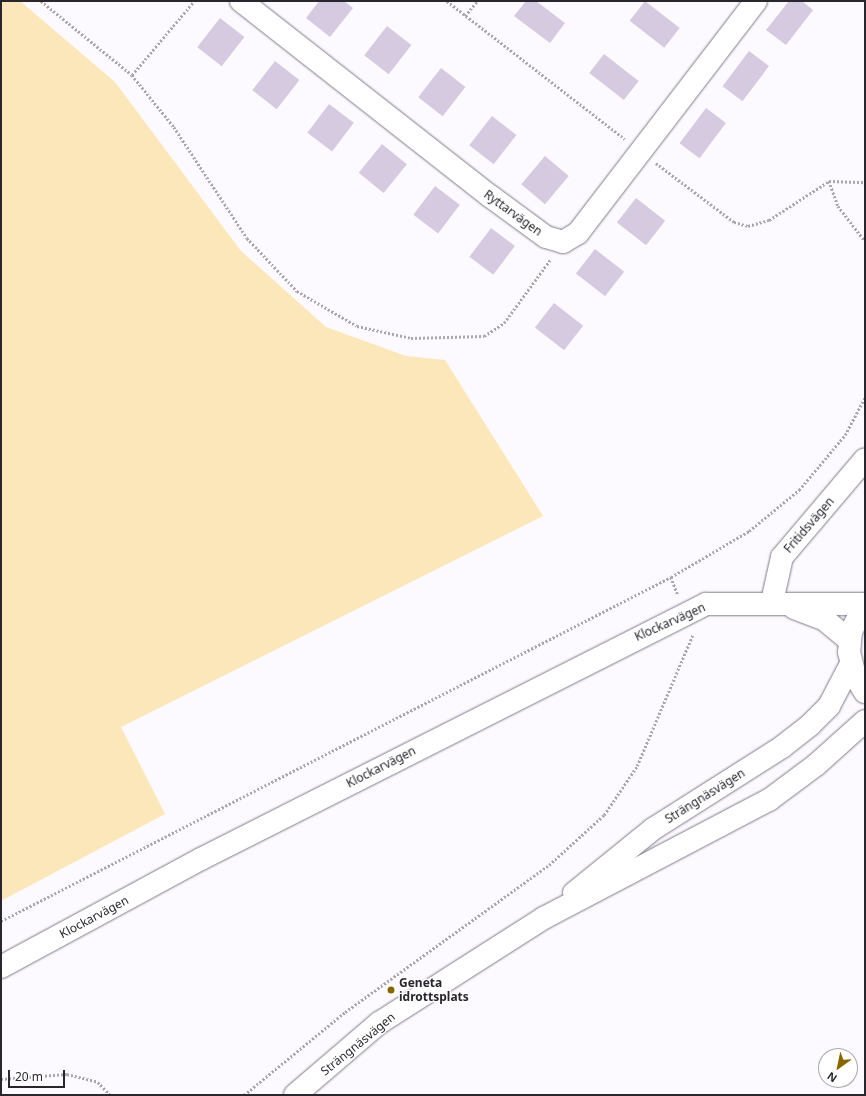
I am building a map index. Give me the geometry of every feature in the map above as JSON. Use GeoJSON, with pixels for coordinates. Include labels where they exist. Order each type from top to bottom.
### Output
{"type":"FeatureCollection","features":[{"type":"Feature","properties":{"kind":"street","name":"Ryttarvägen"},"geometry":{"type":"LineString","coordinates":[[241,1],[490,196],[546,237],[563,242]]}},
{"type":"Feature","properties":{"kind":"street"},"geometry":{"type":"LineString","coordinates":[[563,242],[578,233],[756,1]]}},
{"type":"Feature","properties":{"kind":"street","name":"Fritidsvägen"},"geometry":{"type":"LineString","coordinates":[[772,602],[782,557],[865,459]]}},
{"type":"Feature","properties":{"kind":"street","name":"Klockarvägen"},"geometry":{"type":"LineString","coordinates":[[1,967],[201,859],[706,604],[772,602],[865,605]]}},
{"type":"Feature","properties":{"kind":"street","name":"Klockarvägen"},"geometry":{"type":"LineString","coordinates":[[772,602],[812,613],[849,640]]}},
{"type":"Feature","properties":{"kind":"street"},"geometry":{"type":"LineString","coordinates":[[865,605],[849,640],[851,664],[865,692]]}},
{"type":"Feature","properties":{"kind":"street","name":"Strängnäsvägen"},"geometry":{"type":"LineString","coordinates":[[544,918],[654,829],[782,747],[810,725],[829,706],[851,664]]}},
{"type":"Feature","properties":{"kind":"street","name":"Strängnäsvägen"},"geometry":{"type":"LineString","coordinates":[[295,1095],[379,1023],[544,918],[768,800],[816,765],[865,721]]}},
{"type":"Feature","properties":{"kind":"path"},"geometry":{"type":"LineString","coordinates":[[41,1],[132,75],[174,127],[247,238],[297,290],[357,326],[411,338],[484,336],[504,323],[563,242]]}},
{"type":"Feature","properties":{"kind":"path"},"geometry":{"type":"LineString","coordinates":[[132,75],[194,1]]}},
{"type":"Feature","properties":{"kind":"path"},"geometry":{"type":"LineString","coordinates":[[447,1],[734,222],[748,226],[769,220],[829,181],[865,182]]}},
{"type":"Feature","properties":{"kind":"path"},"geometry":{"type":"LineString","coordinates":[[465,16],[477,1]]}},
{"type":"Feature","properties":{"kind":"path"},"geometry":{"type":"LineString","coordinates":[[829,181],[838,206],[865,241]]}},
{"type":"Feature","properties":{"kind":"path"},"geometry":{"type":"LineString","coordinates":[[1,921],[671,577],[749,531],[799,490],[845,435],[865,398]]}},
{"type":"Feature","properties":{"kind":"path"},"geometry":{"type":"LineString","coordinates":[[244,1095],[345,1012],[549,865],[604,815],[637,766],[693,635],[686,613],[671,577]]}},
{"type":"Feature","properties":{"kind":"path"},"geometry":{"type":"LineString","coordinates":[[1,1079],[67,1074],[98,1082],[110,1095]]}},
{"type":"Feature","properties":{"kind":"shaded area"},"geometry":{"type":"Polygon","coordinates":[[[1,1],[20,1],[115,82],[241,251],[326,327],[406,356],[445,360],[543,516],[121,727],[165,814],[1,901],[1,1]]]}},
{"type":"Feature","properties":{"kind":"building"},"geometry":{"type":"Polygon","coordinates":[[[319,1],[344,1],[353,8],[330,37],[306,18],[319,1]]]}},
{"type":"Feature","properties":{"kind":"building"},"geometry":{"type":"Polygon","coordinates":[[[526,1],[536,1],[565,23],[550,43],[514,16],[526,1]]]}},
{"type":"Feature","properties":{"kind":"building"},"geometry":{"type":"Polygon","coordinates":[[[645,1],[680,28],[664,48],[630,21],[645,1]]]}},
{"type":"Feature","properties":{"kind":"building"},"geometry":{"type":"Polygon","coordinates":[[[789,1],[802,1],[813,10],[786,45],[766,30],[789,1]]]}},
{"type":"Feature","properties":{"kind":"building"},"geometry":{"type":"Polygon","coordinates":[[[220,18],[244,37],[222,66],[197,47],[220,18]]]}},
{"type":"Feature","properties":{"kind":"building"},"geometry":{"type":"Polygon","coordinates":[[[387,26],[411,45],[389,74],[364,55],[387,26]]]}},
{"type":"Feature","properties":{"kind":"building"},"geometry":{"type":"Polygon","coordinates":[[[749,51],[769,66],[742,101],[723,86],[749,51]]]}},
{"type":"Feature","properties":{"kind":"building"},"geometry":{"type":"Polygon","coordinates":[[[604,54],[639,81],[624,100],[589,73],[604,54]]]}},
{"type":"Feature","properties":{"kind":"building"},"geometry":{"type":"Polygon","coordinates":[[[275,61],[299,80],[277,109],[252,90],[275,61]]]}},
{"type":"Feature","properties":{"kind":"building"},"geometry":{"type":"Polygon","coordinates":[[[441,68],[465,87],[443,116],[418,97],[441,68]]]}},
{"type":"Feature","properties":{"kind":"building"},"geometry":{"type":"Polygon","coordinates":[[[329,104],[354,123],[332,151],[307,133],[329,104]]]}},
{"type":"Feature","properties":{"kind":"building"},"geometry":{"type":"Polygon","coordinates":[[[706,108],[726,123],[699,158],[680,143],[706,108]]]}},
{"type":"Feature","properties":{"kind":"building"},"geometry":{"type":"Polygon","coordinates":[[[492,116],[516,135],[494,164],[469,145],[492,116]]]}},
{"type":"Feature","properties":{"kind":"building"},"geometry":{"type":"Polygon","coordinates":[[[382,144],[407,164],[384,193],[359,173],[382,144]]]}},
{"type":"Feature","properties":{"kind":"building"},"geometry":{"type":"Polygon","coordinates":[[[545,156],[569,176],[545,204],[521,184],[545,156]]]}},
{"type":"Feature","properties":{"kind":"building"},"geometry":{"type":"Polygon","coordinates":[[[435,186],[460,205],[438,233],[413,215],[435,186]]]}},
{"type":"Feature","properties":{"kind":"building"},"geometry":{"type":"Polygon","coordinates":[[[636,198],[665,221],[646,245],[617,222],[636,198]]]}},
{"type":"Feature","properties":{"kind":"building"},"geometry":{"type":"Polygon","coordinates":[[[491,228],[515,246],[493,275],[469,257],[491,228]]]}},
{"type":"Feature","properties":{"kind":"building"},"geometry":{"type":"Polygon","coordinates":[[[595,249],[624,272],[605,296],[576,273],[595,249]]]}},
{"type":"Feature","properties":{"kind":"building"},"geometry":{"type":"Polygon","coordinates":[[[554,303],[583,326],[564,350],[535,327],[554,303]]]}},
{"type":"Feature","properties":{"kind":"place","name":"Geneta idrottsplats"},"geometry":{"type":"Point","coordinates":[391,990]}}]}
